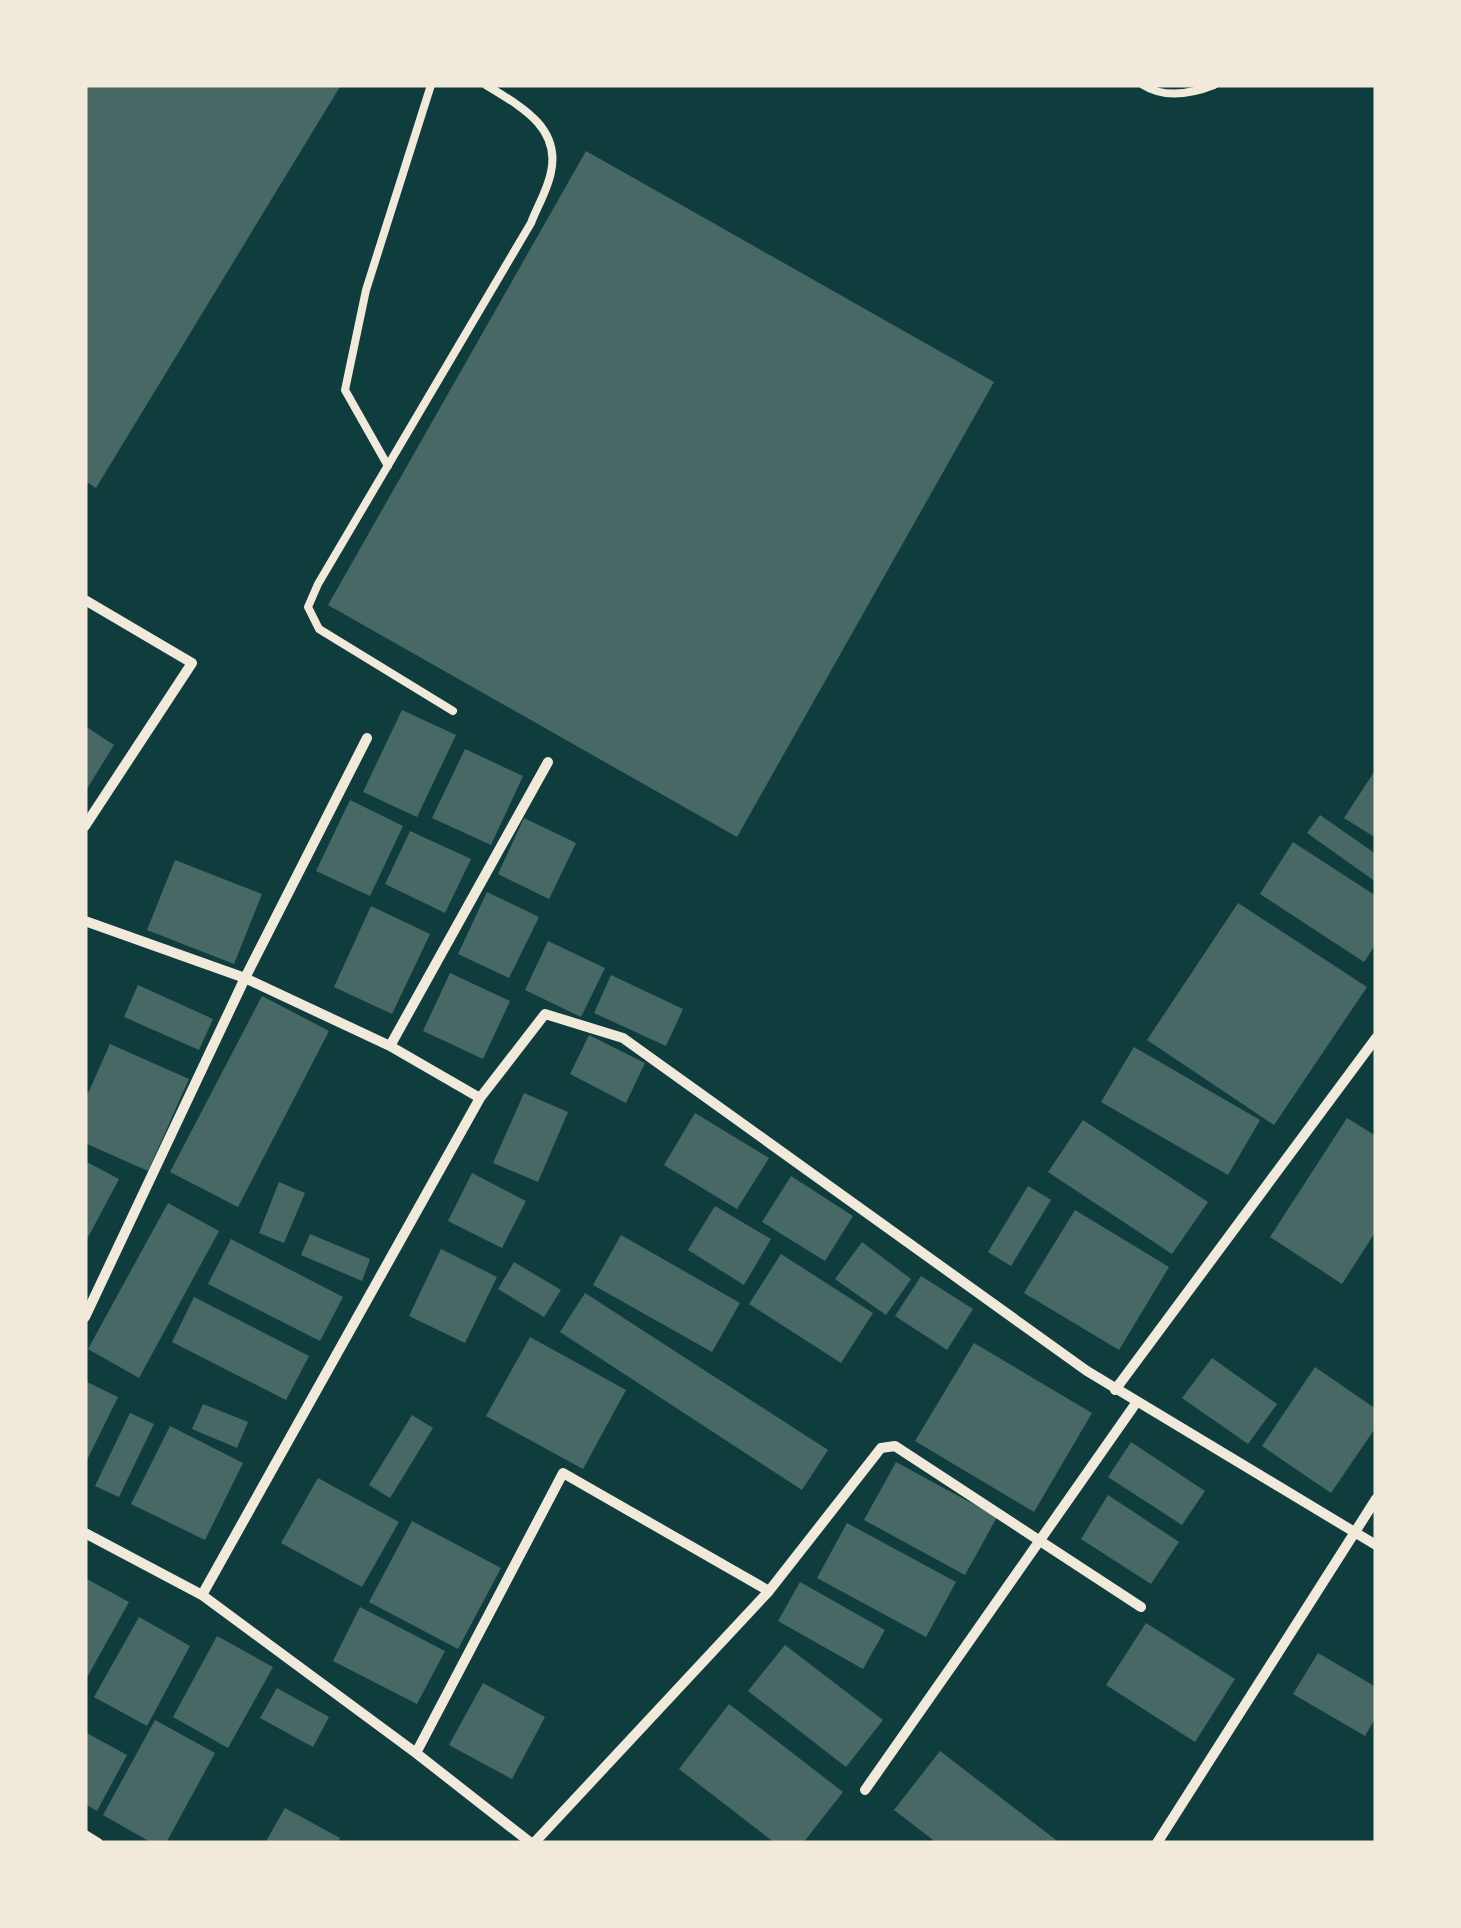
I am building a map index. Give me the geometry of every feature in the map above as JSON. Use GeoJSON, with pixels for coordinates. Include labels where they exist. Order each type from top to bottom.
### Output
{"type":"FeatureCollection","features":[{"type":"Feature","properties":{"kind":"street"},"geometry":{"type":"LineString","coordinates":[[85,600],[192,663],[85,826]]}},
{"type":"Feature","properties":{"kind":"street"},"geometry":{"type":"LineString","coordinates":[[85,1317],[245,978],[368,738]]}},
{"type":"Feature","properties":{"kind":"street"},"geometry":{"type":"LineString","coordinates":[[390,1046],[548,762]]}},
{"type":"Feature","properties":{"kind":"street"},"geometry":{"type":"LineString","coordinates":[[85,921],[245,978],[390,1046],[480,1098]]}},
{"type":"Feature","properties":{"kind":"street"},"geometry":{"type":"LineString","coordinates":[[202,1594],[480,1098],[545,1014],[623,1038],[1115,1390],[1376,1545]]}},
{"type":"Feature","properties":{"kind":"street"},"geometry":{"type":"LineString","coordinates":[[1115,1390],[1376,1038]]}},
{"type":"Feature","properties":{"kind":"street"},"geometry":{"type":"LineString","coordinates":[[865,1790],[1136,1404]]}},
{"type":"Feature","properties":{"kind":"street"},"geometry":{"type":"LineString","coordinates":[[85,1533],[202,1594],[533,1843],[769,1591],[882,1448],[895,1446],[1141,1607]]}},
{"type":"Feature","properties":{"kind":"street"},"geometry":{"type":"LineString","coordinates":[[416,1753],[563,1473],[769,1591]]}},
{"type":"Feature","properties":{"kind":"street"},"geometry":{"type":"LineString","coordinates":[[1157,1843],[1376,1498]]}},
{"type":"Feature","properties":{"kind":"street"},"geometry":{"type":"LineString","coordinates":[[85,1835],[98,1843]]}},
{"type":"Feature","properties":{"kind":"lane"},"geometry":{"type":"LineString","coordinates":[[388,466],[346,390],[366,290],[431,85]]}},
{"type":"Feature","properties":{"kind":"lane"},"geometry":{"type":"LineString","coordinates":[[453,711],[318,628],[308,607],[531,223],[552,170],[550,143],[536,118],[486,85]]}},
{"type":"Feature","properties":{"kind":"lane"},"geometry":{"type":"LineString","coordinates":[[1143,85],[1150,90],[1190,95],[1214,85]]}},
{"type":"Feature","properties":{"kind":"building"},"geometry":{"type":"Polygon","coordinates":[[[85,85],[341,85],[96,488],[85,481],[85,85]]]}},
{"type":"Feature","properties":{"kind":"building"},"geometry":{"type":"Polygon","coordinates":[[[586,151],[994,382],[737,837],[328,605],[586,151]]]}},
{"type":"Feature","properties":{"kind":"building"},"geometry":{"type":"Polygon","coordinates":[[[402,710],[456,735],[417,817],[363,792],[402,710]]]}},
{"type":"Feature","properties":{"kind":"building"},"geometry":{"type":"Polygon","coordinates":[[[85,726],[114,745],[85,792],[85,726]]]}},
{"type":"Feature","properties":{"kind":"building"},"geometry":{"type":"Polygon","coordinates":[[[465,749],[523,776],[491,845],[432,818],[465,749]]]}},
{"type":"Feature","properties":{"kind":"building"},"geometry":{"type":"Polygon","coordinates":[[[1376,769],[1376,838],[1344,818],[1376,769]]]}},
{"type":"Feature","properties":{"kind":"building"},"geometry":{"type":"Polygon","coordinates":[[[350,800],[403,826],[370,896],[316,871],[350,800]]]}},
{"type":"Feature","properties":{"kind":"building"},"geometry":{"type":"Polygon","coordinates":[[[1320,815],[1376,854],[1376,882],[1307,833],[1320,815]]]}},
{"type":"Feature","properties":{"kind":"building"},"geometry":{"type":"Polygon","coordinates":[[[524,818],[576,843],[549,899],[498,874],[524,818]]]}},
{"type":"Feature","properties":{"kind":"building"},"geometry":{"type":"Polygon","coordinates":[[[410,831],[471,859],[445,913],[385,884],[410,831]]]}},
{"type":"Feature","properties":{"kind":"building"},"geometry":{"type":"Polygon","coordinates":[[[1293,842],[1376,896],[1376,944],[1364,962],[1260,894],[1293,842]]]}},
{"type":"Feature","properties":{"kind":"building"},"geometry":{"type":"Polygon","coordinates":[[[175,860],[262,894],[234,964],[147,930],[175,860]]]}},
{"type":"Feature","properties":{"kind":"building"},"geometry":{"type":"Polygon","coordinates":[[[487,892],[539,917],[509,978],[458,954],[487,892]]]}},
{"type":"Feature","properties":{"kind":"building"},"geometry":{"type":"Polygon","coordinates":[[[1238,903],[1367,987],[1274,1125],[1147,1040],[1238,903]]]}},
{"type":"Feature","properties":{"kind":"building"},"geometry":{"type":"Polygon","coordinates":[[[371,906],[430,934],[392,1014],[334,987],[371,906]]]}},
{"type":"Feature","properties":{"kind":"building"},"geometry":{"type":"Polygon","coordinates":[[[548,941],[605,968],[581,1017],[525,990],[548,941]]]}},
{"type":"Feature","properties":{"kind":"building"},"geometry":{"type":"Polygon","coordinates":[[[450,973],[510,1001],[483,1059],[423,1031],[450,973]]]}},
{"type":"Feature","properties":{"kind":"building"},"geometry":{"type":"Polygon","coordinates":[[[611,975],[683,1009],[666,1046],[594,1013],[611,975]]]}},
{"type":"Feature","properties":{"kind":"building"},"geometry":{"type":"Polygon","coordinates":[[[138,985],[213,1019],[199,1050],[124,1017],[138,985]]]}},
{"type":"Feature","properties":{"kind":"building"},"geometry":{"type":"Polygon","coordinates":[[[262,996],[329,1031],[238,1207],[170,1172],[262,996]]]}},
{"type":"Feature","properties":{"kind":"building"},"geometry":{"type":"Polygon","coordinates":[[[589,1035],[645,1063],[626,1103],[570,1074],[589,1035]]]}},
{"type":"Feature","properties":{"kind":"building"},"geometry":{"type":"Polygon","coordinates":[[[110,1044],[189,1079],[148,1171],[85,1143],[85,1100],[110,1044]]]}},
{"type":"Feature","properties":{"kind":"building"},"geometry":{"type":"Polygon","coordinates":[[[1134,1047],[1260,1120],[1228,1175],[1101,1102],[1134,1047]]]}},
{"type":"Feature","properties":{"kind":"building"},"geometry":{"type":"Polygon","coordinates":[[[524,1093],[568,1112],[538,1182],[493,1163],[524,1093]]]}},
{"type":"Feature","properties":{"kind":"building"},"geometry":{"type":"Polygon","coordinates":[[[695,1113],[769,1158],[737,1209],[664,1165],[695,1113]]]}},
{"type":"Feature","properties":{"kind":"building"},"geometry":{"type":"Polygon","coordinates":[[[1347,1118],[1376,1136],[1376,1231],[1342,1284],[1270,1237],[1347,1118]]]}},
{"type":"Feature","properties":{"kind":"building"},"geometry":{"type":"Polygon","coordinates":[[[1083,1120],[1208,1202],[1172,1254],[1048,1172],[1083,1120]]]}},
{"type":"Feature","properties":{"kind":"building"},"geometry":{"type":"Polygon","coordinates":[[[85,1161],[119,1179],[85,1243],[85,1161]]]}},
{"type":"Feature","properties":{"kind":"building"},"geometry":{"type":"Polygon","coordinates":[[[472,1173],[526,1201],[502,1248],[448,1221],[472,1173]]]}},
{"type":"Feature","properties":{"kind":"building"},"geometry":{"type":"Polygon","coordinates":[[[791,1176],[853,1216],[825,1261],[762,1222],[791,1176]]]}},
{"type":"Feature","properties":{"kind":"building"},"geometry":{"type":"Polygon","coordinates":[[[279,1182],[305,1193],[284,1243],[259,1233],[279,1182]]]}},
{"type":"Feature","properties":{"kind":"building"},"geometry":{"type":"Polygon","coordinates":[[[1028,1186],[1051,1200],[1011,1266],[988,1252],[1028,1186]]]}},
{"type":"Feature","properties":{"kind":"building"},"geometry":{"type":"Polygon","coordinates":[[[168,1203],[219,1231],[139,1378],[88,1349],[168,1203]]]}},
{"type":"Feature","properties":{"kind":"building"},"geometry":{"type":"Polygon","coordinates":[[[715,1206],[771,1239],[744,1285],[688,1250],[715,1206]]]}},
{"type":"Feature","properties":{"kind":"building"},"geometry":{"type":"Polygon","coordinates":[[[1075,1210],[1169,1267],[1119,1350],[1024,1293],[1075,1210]]]}},
{"type":"Feature","properties":{"kind":"building"},"geometry":{"type":"Polygon","coordinates":[[[310,1234],[370,1259],[362,1281],[301,1255],[310,1234]]]}},
{"type":"Feature","properties":{"kind":"building"},"geometry":{"type":"Polygon","coordinates":[[[621,1235],[740,1303],[712,1352],[593,1285],[621,1235]]]}},
{"type":"Feature","properties":{"kind":"building"},"geometry":{"type":"Polygon","coordinates":[[[231,1239],[343,1297],[320,1341],[208,1284],[231,1239]]]}},
{"type":"Feature","properties":{"kind":"building"},"geometry":{"type":"Polygon","coordinates":[[[862,1242],[911,1279],[886,1315],[835,1279],[862,1242]]]}},
{"type":"Feature","properties":{"kind":"building"},"geometry":{"type":"Polygon","coordinates":[[[441,1249],[497,1277],[465,1343],[409,1316],[441,1249]]]}},
{"type":"Feature","properties":{"kind":"building"},"geometry":{"type":"Polygon","coordinates":[[[781,1254],[873,1313],[841,1363],[749,1304],[781,1254]]]}},
{"type":"Feature","properties":{"kind":"building"},"geometry":{"type":"Polygon","coordinates":[[[514,1262],[561,1290],[544,1317],[498,1289],[514,1262]]]}},
{"type":"Feature","properties":{"kind":"building"},"geometry":{"type":"Polygon","coordinates":[[[921,1276],[973,1309],[947,1350],[895,1316],[921,1276]]]}},
{"type":"Feature","properties":{"kind":"building"},"geometry":{"type":"Polygon","coordinates":[[[585,1293],[828,1450],[802,1490],[560,1332],[585,1293]]]}},
{"type":"Feature","properties":{"kind":"building"},"geometry":{"type":"Polygon","coordinates":[[[194,1297],[309,1356],[286,1400],[172,1342],[194,1297]]]}},
{"type":"Feature","properties":{"kind":"building"},"geometry":{"type":"Polygon","coordinates":[[[530,1337],[626,1390],[583,1469],[486,1416],[530,1337]]]}},
{"type":"Feature","properties":{"kind":"building"},"geometry":{"type":"Polygon","coordinates":[[[974,1343],[1092,1413],[1034,1512],[915,1441],[974,1343]]]}},
{"type":"Feature","properties":{"kind":"building"},"geometry":{"type":"Polygon","coordinates":[[[1212,1358],[1277,1404],[1248,1444],[1182,1398],[1212,1358]]]}},
{"type":"Feature","properties":{"kind":"building"},"geometry":{"type":"Polygon","coordinates":[[[1315,1367],[1376,1409],[1376,1427],[1331,1493],[1262,1446],[1315,1367]]]}},
{"type":"Feature","properties":{"kind":"building"},"geometry":{"type":"Polygon","coordinates":[[[85,1381],[118,1397],[85,1464],[85,1381]]]}},
{"type":"Feature","properties":{"kind":"building"},"geometry":{"type":"Polygon","coordinates":[[[203,1404],[248,1422],[237,1448],[192,1429],[203,1404]]]}},
{"type":"Feature","properties":{"kind":"building"},"geometry":{"type":"Polygon","coordinates":[[[130,1413],[154,1424],[119,1497],[95,1486],[130,1413]]]}},
{"type":"Feature","properties":{"kind":"building"},"geometry":{"type":"Polygon","coordinates":[[[412,1415],[433,1428],[390,1498],[369,1485],[412,1415]]]}},
{"type":"Feature","properties":{"kind":"building"},"geometry":{"type":"Polygon","coordinates":[[[170,1426],[243,1463],[205,1540],[131,1504],[170,1426]]]}},
{"type":"Feature","properties":{"kind":"building"},"geometry":{"type":"Polygon","coordinates":[[[1131,1442],[1205,1491],[1182,1525],[1108,1477],[1131,1442]]]}},
{"type":"Feature","properties":{"kind":"building"},"geometry":{"type":"Polygon","coordinates":[[[896,1462],[997,1517],[965,1575],[864,1520],[896,1462]]]}},
{"type":"Feature","properties":{"kind":"building"},"geometry":{"type":"Polygon","coordinates":[[[318,1478],[399,1522],[362,1587],[281,1543],[318,1478]]]}},
{"type":"Feature","properties":{"kind":"building"},"geometry":{"type":"Polygon","coordinates":[[[1108,1495],[1179,1542],[1151,1584],[1081,1539],[1108,1495]]]}},
{"type":"Feature","properties":{"kind":"building"},"geometry":{"type":"Polygon","coordinates":[[[412,1521],[501,1568],[458,1649],[369,1602],[412,1521]]]}},
{"type":"Feature","properties":{"kind":"building"},"geometry":{"type":"Polygon","coordinates":[[[847,1523],[956,1582],[926,1637],[817,1578],[847,1523]]]}},
{"type":"Feature","properties":{"kind":"building"},"geometry":{"type":"Polygon","coordinates":[[[85,1578],[129,1602],[85,1681],[85,1578]]]}},
{"type":"Feature","properties":{"kind":"building"},"geometry":{"type":"Polygon","coordinates":[[[800,1582],[885,1630],[863,1669],[778,1621],[800,1582]]]}},
{"type":"Feature","properties":{"kind":"building"},"geometry":{"type":"Polygon","coordinates":[[[360,1607],[445,1651],[417,1704],[333,1661],[360,1607]]]}},
{"type":"Feature","properties":{"kind":"building"},"geometry":{"type":"Polygon","coordinates":[[[139,1617],[190,1646],[147,1726],[94,1697],[139,1617]]]}},
{"type":"Feature","properties":{"kind":"building"},"geometry":{"type":"Polygon","coordinates":[[[1146,1623],[1235,1679],[1195,1742],[1106,1685],[1146,1623]]]}},
{"type":"Feature","properties":{"kind":"building"},"geometry":{"type":"Polygon","coordinates":[[[217,1636],[273,1667],[228,1748],[173,1717],[217,1636]]]}},
{"type":"Feature","properties":{"kind":"building"},"geometry":{"type":"Polygon","coordinates":[[[785,1645],[883,1720],[846,1767],[748,1691],[785,1645]]]}},
{"type":"Feature","properties":{"kind":"building"},"geometry":{"type":"Polygon","coordinates":[[[1318,1653],[1376,1687],[1376,1717],[1365,1736],[1293,1694],[1318,1653]]]}},
{"type":"Feature","properties":{"kind":"building"},"geometry":{"type":"Polygon","coordinates":[[[483,1683],[545,1717],[512,1779],[449,1745],[483,1683]]]}},
{"type":"Feature","properties":{"kind":"building"},"geometry":{"type":"Polygon","coordinates":[[[277,1688],[329,1717],[313,1747],[260,1718],[277,1688]]]}},
{"type":"Feature","properties":{"kind":"building"},"geometry":{"type":"Polygon","coordinates":[[[729,1704],[843,1792],[803,1843],[775,1843],[679,1769],[729,1704]]]}},
{"type":"Feature","properties":{"kind":"building"},"geometry":{"type":"Polygon","coordinates":[[[155,1720],[215,1753],[166,1843],[152,1843],[103,1815],[155,1720]]]}},
{"type":"Feature","properties":{"kind":"building"},"geometry":{"type":"Polygon","coordinates":[[[85,1732],[127,1755],[97,1811],[85,1804],[85,1732]]]}},
{"type":"Feature","properties":{"kind":"building"},"geometry":{"type":"Polygon","coordinates":[[[940,1751],[1060,1843],[937,1843],[894,1810],[940,1751]]]}},
{"type":"Feature","properties":{"kind":"building"},"geometry":{"type":"Polygon","coordinates":[[[285,1808],[340,1838],[338,1843],[265,1843],[285,1808]]]}}]}
